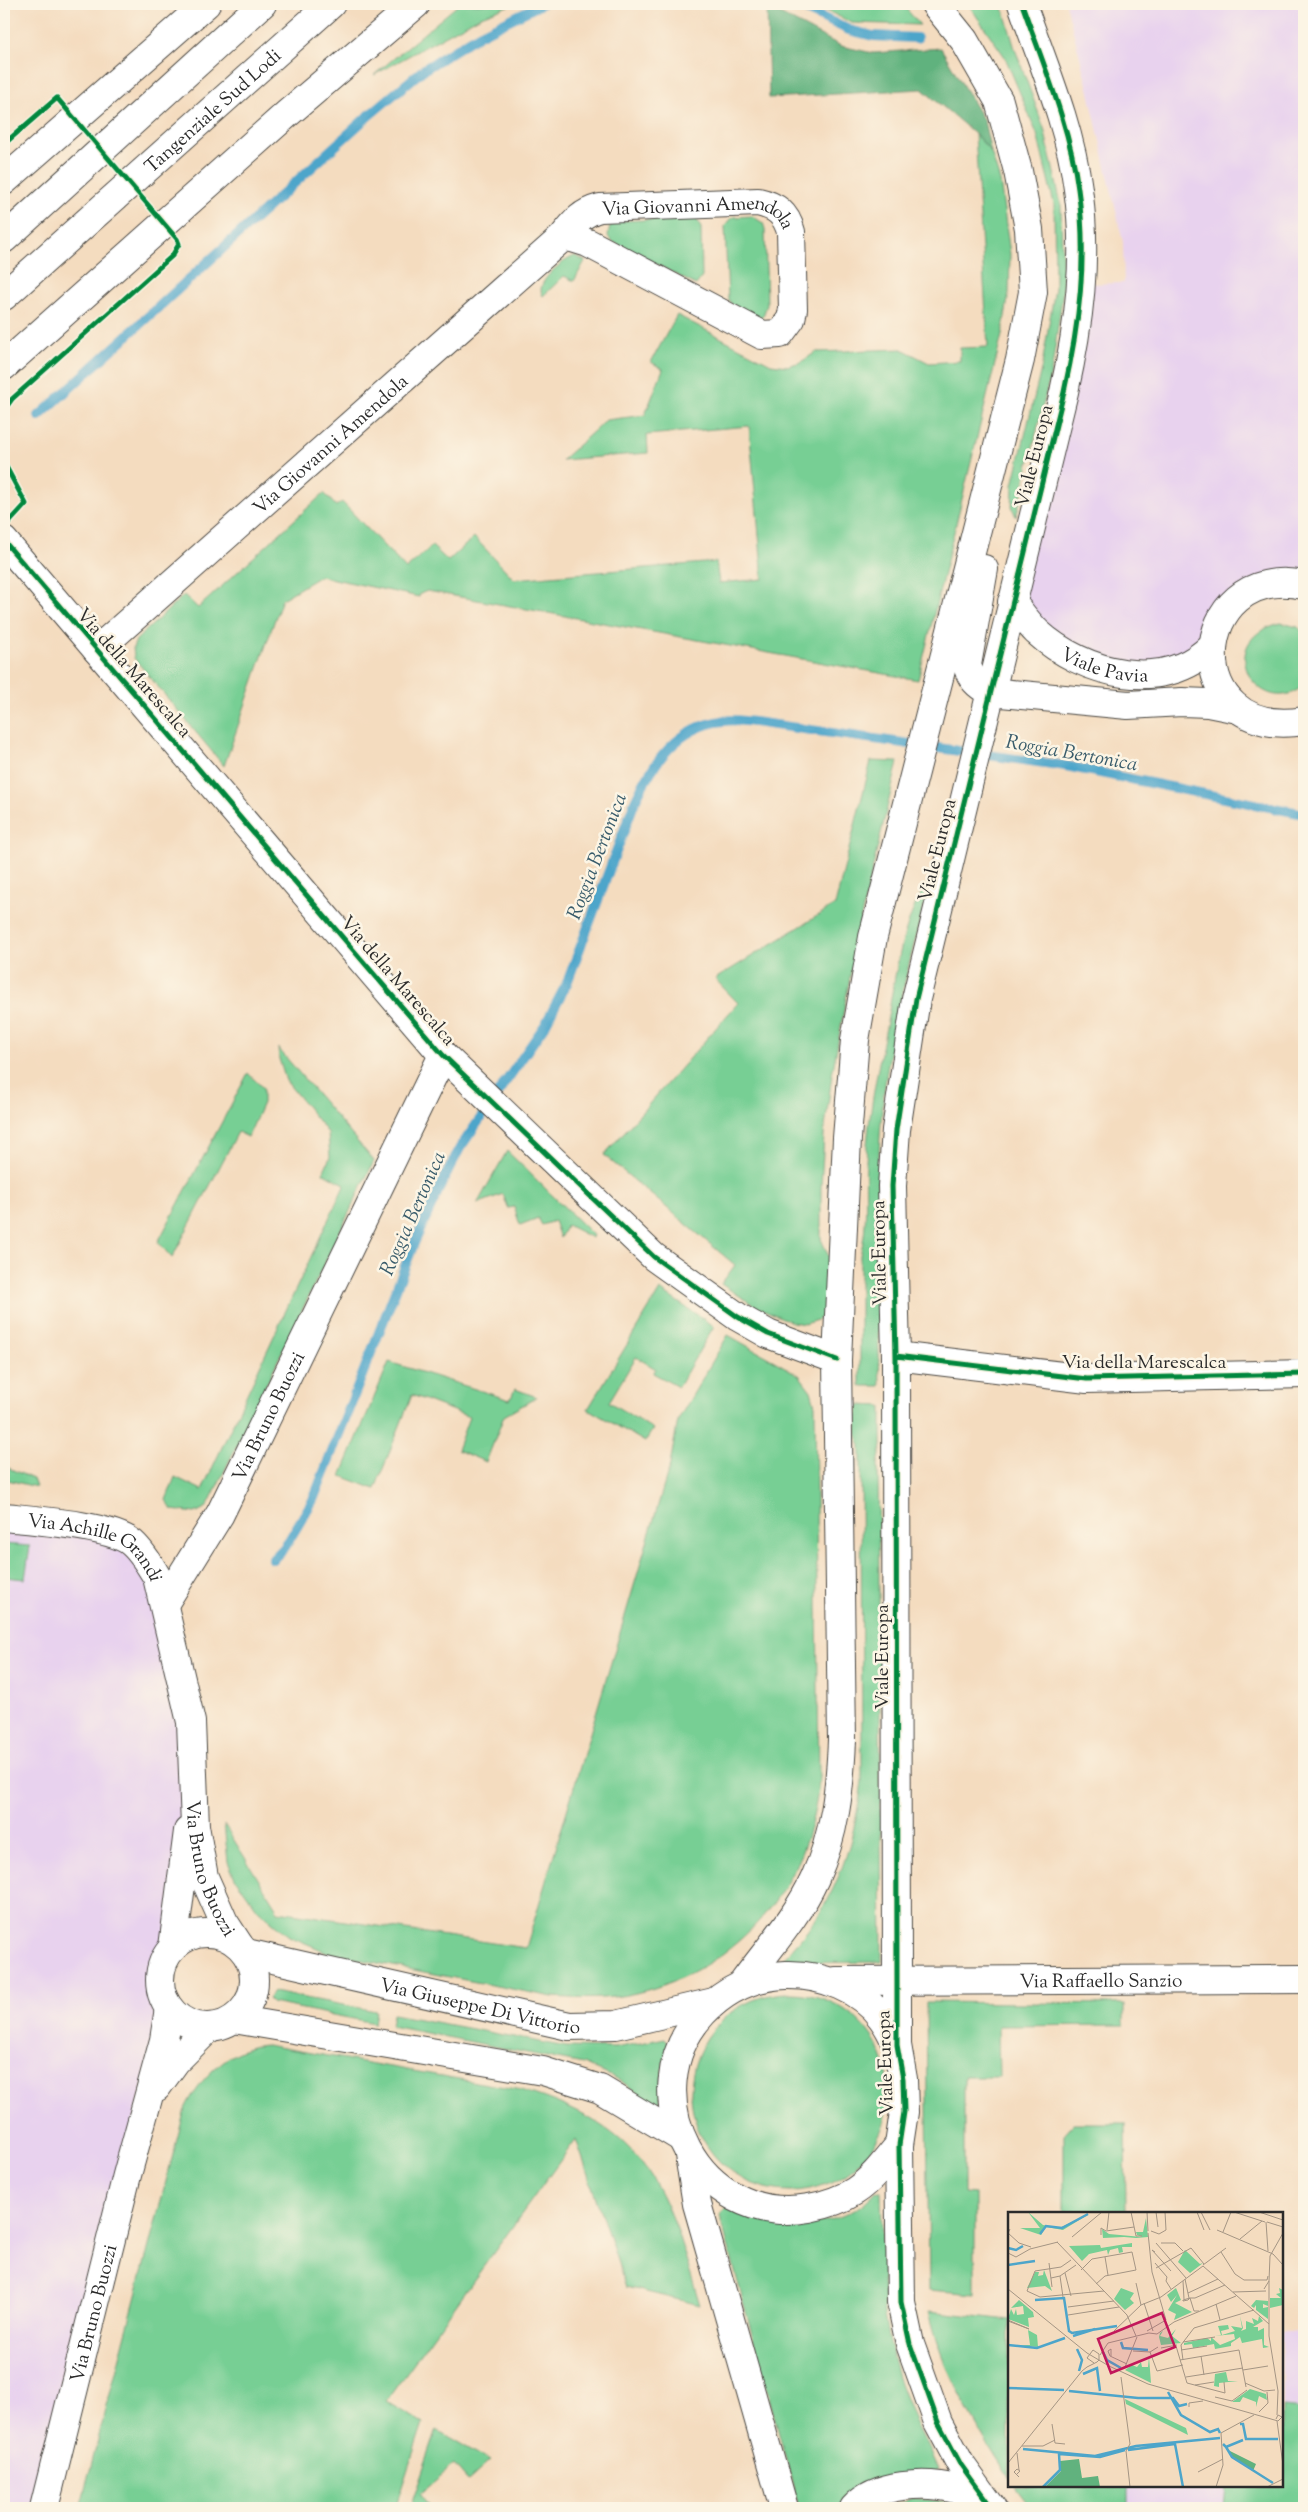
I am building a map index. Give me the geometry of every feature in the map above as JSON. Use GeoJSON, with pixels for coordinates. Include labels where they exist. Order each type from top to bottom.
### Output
{"type":"FeatureCollection","features":[{"type":"Feature","properties":{"kind":"main road"},"geometry":{"type":"LineString","coordinates":[[4,181],[206,4]]}},
{"type":"Feature","properties":{"kind":"main road"},"geometry":{"type":"LineString","coordinates":[[4,239],[262,4]]}},
{"type":"Feature","properties":{"kind":"main road","name":"Tangenziale Sud Lodi"},"geometry":{"type":"LineString","coordinates":[[4,296],[331,4]]}},
{"type":"Feature","properties":{"kind":"main road"},"geometry":{"type":"LineString","coordinates":[[4,366],[287,114],[416,4]]}},
{"type":"Feature","properties":{"kind":"main road","name":"Viale Europa"},"geometry":{"type":"LineString","coordinates":[[935,4],[964,40],[999,101],[1018,171],[1029,229],[1033,292],[967,665],[971,677],[979,686],[990,692]]}},
{"type":"Feature","properties":{"kind":"main road","name":"Viale Europa"},"geometry":{"type":"LineString","coordinates":[[990,2506],[961,2465],[938,2422],[910,2344],[901,2302],[899,2145],[904,2112],[904,2079],[898,2045],[896,1982],[896,1356],[892,1186],[900,1092],[916,999],[1073,353],[1079,316],[1082,271],[1078,188],[1060,115],[1022,4]]}},
{"type":"Feature","properties":{"kind":"main road","name":"Via Giovanni Amendola"},"geometry":{"type":"LineString","coordinates":[[97,650],[563,238],[577,219],[587,211],[600,208],[758,202],[771,205],[782,212],[788,222],[790,232],[793,309],[791,319],[780,334],[762,335],[588,243],[572,238],[563,238]]}},
{"type":"Feature","properties":{"kind":"main road","name":"Viale Europa"},"geometry":{"type":"LineString","coordinates":[[743,1984],[814,1880],[828,1844],[839,1798],[842,1740],[837,1360],[847,1138],[855,1040],[873,937],[1020,360]]}},
{"type":"Feature","properties":{"kind":"main road","name":"Via della Marescalca"},"geometry":{"type":"LineString","coordinates":[[4,541],[443,1055],[654,1257],[710,1299],[768,1334],[837,1360]]}},
{"type":"Feature","properties":{"kind":"main road"},"geometry":{"type":"LineString","coordinates":[[1238,709],[1223,692],[1213,670],[1212,646],[1218,624],[1231,605],[1249,591],[1271,583],[1304,586]]}},
{"type":"Feature","properties":{"kind":"main road","name":"Viale Pavia"},"geometry":{"type":"LineString","coordinates":[[1012,602],[1039,633],[1080,660],[1117,673],[1138,674],[1168,671],[1186,665],[1202,656],[1212,646]]}},
{"type":"Feature","properties":{"kind":"main road"},"geometry":{"type":"LineString","coordinates":[[990,692],[1128,705],[1182,702],[1208,703],[1238,709],[1259,721],[1283,724],[1304,721]]}},
{"type":"Feature","properties":{"kind":"main road","name":"Via Bruno Buozzi"},"geometry":{"type":"LineString","coordinates":[[242,1949],[224,1922],[204,1877],[195,1826],[191,1722],[164,1604],[220,1514],[443,1055]]}},
{"type":"Feature","properties":{"kind":"main road","name":"Via della Marescalca"},"geometry":{"type":"LineString","coordinates":[[896,1356],[1087,1379],[1304,1374]]}},
{"type":"Feature","properties":{"kind":"main road","name":"Via Achille Grandi"},"geometry":{"type":"LineString","coordinates":[[4,1517],[64,1523],[110,1534],[131,1542],[145,1557],[157,1577],[164,1604]]}},
{"type":"Feature","properties":{"kind":"main road","name":"Via Bruno Buozzi"},"geometry":{"type":"LineString","coordinates":[[173,1947],[193,1788]]}},
{"type":"Feature","properties":{"kind":"main road"},"geometry":{"type":"LineString","coordinates":[[222,2024],[248,2006],[254,1987],[253,1968],[242,1949],[223,1936],[205,1933],[187,1937],[173,1947],[163,1964],[160,1981],[161,1991],[173,2014],[191,2025],[222,2024],[543,2070],[600,2089],[684,2146]]}},
{"type":"Feature","properties":{"kind":"main road","name":"Via Giuseppe Di Vittorio"},"geometry":{"type":"LineString","coordinates":[[242,1949],[570,2026],[616,2025],[714,2002]]}},
{"type":"Feature","properties":{"kind":"main road","name":"Viale Europa"},"geometry":{"type":"LineString","coordinates":[[784,2508],[673,2109],[672,2079],[680,2050],[694,2024],[714,2002],[743,1984],[772,1975],[800,1974],[830,1980],[858,1995],[882,2017],[898,2045]]}},
{"type":"Feature","properties":{"kind":"main road","name":"Via Raffaello Sanzio"},"geometry":{"type":"LineString","coordinates":[[830,1980],[896,1982],[1304,1979]]}},
{"type":"Feature","properties":{"kind":"main road","name":"Via Bruno Buozzi"},"geometry":{"type":"LineString","coordinates":[[44,2508],[142,2118],[164,2040],[169,2008]]}},
{"type":"Feature","properties":{"kind":"main road","name":"Via Bruno Buozzi"},"geometry":{"type":"LineString","coordinates":[[142,2118],[161,2080],[176,2061],[222,2024]]}},
{"type":"Feature","properties":{"kind":"main road","name":"Viale Europa"},"geometry":{"type":"LineString","coordinates":[[684,2146],[708,2178],[734,2197],[764,2208],[795,2211],[826,2205],[854,2191],[878,2171],[899,2145]]}},
{"type":"Feature","properties":{"kind":"main road","name":"Viale Europa"},"geometry":{"type":"LineString","coordinates":[[854,2508],[858,2503],[890,2488],[924,2483],[958,2489],[990,2506]]}},
{"type":"Feature","properties":{"kind":"shaded area"},"geometry":{"type":"Polygon","coordinates":[[[1066,4],[1304,4],[1304,578],[1273,575],[1208,643],[1178,664],[1096,662],[1016,601],[1085,284],[1124,283],[1123,242],[1088,88],[1066,4]]]}},
{"type":"Feature","properties":{"kind":"shaded area"},"geometry":{"type":"Polygon","coordinates":[[[4,1521],[103,1536],[151,1575],[189,1779],[170,1944],[158,1960],[156,1982],[162,2008],[37,2508],[4,2508],[4,1521]]]}},
{"type":"Feature","properties":{"kind":"shaded area"},"geometry":{"type":"Polygon","coordinates":[[[1283,2332],[1304,2332],[1304,2508],[1129,2508],[1129,2487],[1283,2487],[1283,2332]]]}},
{"type":"Feature","properties":{"kind":"green space"},"geometry":{"type":"Polygon","coordinates":[[[459,4],[513,4],[481,16],[374,75],[459,4]]]}},
{"type":"Feature","properties":{"kind":"green space"},"geometry":{"type":"Polygon","coordinates":[[[813,4],[902,4],[920,25],[852,23],[813,4]]]}},
{"type":"Feature","properties":{"kind":"green space"},"geometry":{"type":"Polygon","coordinates":[[[968,4],[1002,4],[1015,49],[1044,128],[1061,204],[1063,291],[1052,368],[1016,517],[1012,507],[1013,485],[1042,365],[1055,288],[1054,204],[1037,134],[1005,57],[968,4]]]}},
{"type":"Feature","properties":{"kind":"green space"},"geometry":{"type":"Polygon","coordinates":[[[767,7],[841,46],[873,53],[941,48],[984,121],[991,152],[975,134],[922,89],[769,98],[767,7]]]}},
{"type":"Feature","properties":{"kind":"green space"},"geometry":{"type":"Polygon","coordinates":[[[975,134],[991,152],[1000,181],[1010,254],[1009,293],[1002,335],[918,680],[427,591],[420,594],[419,597],[320,576],[282,599],[224,766],[134,658],[133,648],[136,640],[184,595],[198,608],[324,493],[336,506],[342,502],[406,569],[432,546],[448,561],[474,537],[514,579],[716,562],[719,583],[763,579],[749,426],[647,435],[648,453],[562,460],[606,420],[645,415],[663,369],[651,362],[677,315],[771,364],[787,366],[801,362],[816,352],[902,349],[929,363],[960,361],[960,348],[988,347],[975,134]]]}},
{"type":"Feature","properties":{"kind":"green space"},"geometry":{"type":"Polygon","coordinates":[[[752,216],[763,223],[765,229],[767,305],[763,316],[758,318],[732,305],[728,299],[725,226],[733,217],[752,216]]]}},
{"type":"Feature","properties":{"kind":"green space"},"geometry":{"type":"Polygon","coordinates":[[[693,218],[698,221],[701,228],[702,277],[696,285],[611,241],[608,236],[610,226],[619,221],[693,218]]]}},
{"type":"Feature","properties":{"kind":"green space"},"geometry":{"type":"Polygon","coordinates":[[[575,256],[585,261],[574,281],[564,276],[543,296],[541,291],[542,285],[546,278],[557,267],[575,256]]]}},
{"type":"Feature","properties":{"kind":"green space"},"geometry":{"type":"Polygon","coordinates":[[[1281,623],[1298,627],[1304,633],[1304,685],[1288,694],[1272,694],[1259,687],[1249,675],[1245,660],[1248,645],[1259,632],[1281,623]]]}},
{"type":"Feature","properties":{"kind":"green space"},"geometry":{"type":"Polygon","coordinates":[[[871,761],[898,762],[861,917],[832,1075],[824,1135],[821,1239],[829,1257],[826,1310],[817,1320],[805,1324],[792,1322],[755,1306],[721,1284],[735,1265],[604,1155],[738,1003],[715,979],[835,905],[871,761]]]}},
{"type":"Feature","properties":{"kind":"green space"},"geometry":{"type":"Polygon","coordinates":[[[924,888],[928,889],[895,1029],[886,1077],[882,1113],[877,1221],[875,1228],[880,1386],[860,1386],[860,1255],[865,1220],[867,1144],[871,1109],[904,936],[916,903],[924,888]]]}},
{"type":"Feature","properties":{"kind":"green space"},"geometry":{"type":"Polygon","coordinates":[[[278,1048],[374,1161],[207,1507],[195,1513],[172,1510],[166,1500],[175,1477],[202,1490],[345,1184],[323,1173],[330,1157],[328,1133],[286,1081],[279,1059],[278,1048]]]}},
{"type":"Feature","properties":{"kind":"green space"},"geometry":{"type":"Polygon","coordinates":[[[248,1073],[263,1088],[263,1103],[248,1137],[238,1132],[172,1258],[158,1242],[248,1073]]]}},
{"type":"Feature","properties":{"kind":"green space"},"geometry":{"type":"Polygon","coordinates":[[[507,1151],[593,1235],[592,1238],[567,1225],[560,1238],[554,1221],[542,1225],[538,1218],[520,1225],[514,1207],[508,1208],[503,1194],[477,1204],[507,1151]]]}},
{"type":"Feature","properties":{"kind":"green space"},"geometry":{"type":"Polygon","coordinates":[[[660,1290],[714,1326],[678,1387],[653,1373],[656,1369],[636,1357],[609,1402],[653,1429],[645,1442],[588,1409],[660,1290]]]}},
{"type":"Feature","properties":{"kind":"green space"},"geometry":{"type":"Polygon","coordinates":[[[728,1335],[799,1375],[811,1391],[815,1405],[819,1781],[812,1819],[801,1855],[784,1887],[762,1917],[737,1943],[707,1964],[673,1981],[636,1993],[615,1997],[553,1997],[331,1954],[289,1936],[258,1910],[235,1878],[228,1862],[224,1824],[278,1911],[526,1948],[670,1465],[678,1420],[728,1335]]]}},
{"type":"Feature","properties":{"kind":"green space"},"geometry":{"type":"Polygon","coordinates":[[[389,1362],[510,1400],[515,1389],[537,1397],[504,1416],[486,1462],[457,1450],[469,1417],[412,1395],[375,1489],[341,1476],[389,1362]]]}},
{"type":"Feature","properties":{"kind":"green space"},"geometry":{"type":"Polygon","coordinates":[[[858,1405],[882,1406],[882,1446],[878,1463],[882,1962],[785,1963],[782,1959],[815,1920],[838,1878],[853,1831],[862,1781],[861,1445],[857,1436],[858,1405]]]}},
{"type":"Feature","properties":{"kind":"green space"},"geometry":{"type":"Polygon","coordinates":[[[4,1466],[33,1479],[36,1487],[4,1479],[4,1466]]]}},
{"type":"Feature","properties":{"kind":"green space"},"geometry":{"type":"Polygon","coordinates":[[[4,1544],[30,1546],[25,1579],[4,1577],[4,1544]]]}},
{"type":"Feature","properties":{"kind":"green space"},"geometry":{"type":"Polygon","coordinates":[[[273,1992],[376,2011],[374,2023],[272,2003],[268,1999],[273,1992]]]}},
{"type":"Feature","properties":{"kind":"green space"},"geometry":{"type":"Polygon","coordinates":[[[790,1993],[809,1995],[828,2001],[845,2010],[860,2022],[872,2037],[881,2054],[887,2073],[889,2092],[887,2111],[881,2130],[872,2147],[860,2162],[845,2174],[828,2183],[809,2189],[790,2191],[771,2189],[752,2183],[735,2174],[720,2162],[708,2147],[699,2130],[693,2111],[691,2092],[693,2073],[699,2054],[708,2037],[720,2022],[735,2010],[752,2001],[771,1995],[790,1993]]]}},
{"type":"Feature","properties":{"kind":"green space"},"geometry":{"type":"Polygon","coordinates":[[[926,2002],[1124,2004],[1124,2025],[998,2026],[999,2077],[964,2077],[964,2193],[975,2194],[975,2294],[929,2290],[926,2002]]]}},
{"type":"Feature","properties":{"kind":"green space"},"geometry":{"type":"Polygon","coordinates":[[[393,2014],[566,2047],[615,2048],[665,2038],[669,2043],[662,2071],[660,2104],[655,2107],[620,2080],[583,2064],[391,2026],[393,2014]]]}},
{"type":"Feature","properties":{"kind":"green space"},"geometry":{"type":"Polygon","coordinates":[[[266,2045],[521,2090],[564,2106],[598,2124],[625,2144],[645,2168],[662,2195],[675,2226],[700,2305],[626,2287],[576,2139],[386,2401],[423,2423],[395,2508],[80,2508],[185,2109],[198,2086],[217,2066],[240,2051],[266,2045]]]}},
{"type":"Feature","properties":{"kind":"green space"},"geometry":{"type":"Polygon","coordinates":[[[1074,2123],[1125,2123],[1126,2212],[1064,2212],[1064,2134],[1074,2123]]]}},
{"type":"Feature","properties":{"kind":"green space"},"geometry":{"type":"Polygon","coordinates":[[[876,2191],[881,2192],[884,2315],[889,2343],[898,2378],[913,2417],[938,2469],[934,2472],[856,2492],[833,2508],[799,2508],[720,2216],[725,2209],[729,2209],[766,2221],[786,2224],[826,2221],[844,2215],[861,2205],[876,2191]]]}},
{"type":"Feature","properties":{"kind":"green space"},"geometry":{"type":"Polygon","coordinates":[[[929,2311],[1008,2320],[1008,2476],[961,2398],[935,2334],[929,2311]]]}},
{"type":"Feature","properties":{"kind":"green space"},"geometry":{"type":"Polygon","coordinates":[[[1283,2407],[1304,2409],[1304,2508],[1224,2508],[1226,2487],[1283,2487],[1283,2407]]]}},
{"type":"Feature","properties":{"kind":"green space"},"geometry":{"type":"Polygon","coordinates":[[[437,2430],[490,2461],[468,2481],[454,2465],[420,2493],[432,2508],[410,2508],[437,2430]]]}},
{"type":"Feature","properties":{"kind":"green space"},"geometry":{"type":"Polygon","coordinates":[[[1016,2487],[1129,2487],[1129,2508],[1032,2508],[1016,2487]]]}},
{"type":"Feature","properties":{"kind":"green space"},"geometry":{"type":"Polygon","coordinates":[[[913,2498],[947,2502],[961,2508],[879,2508],[913,2498]]]}},
{"type":"Feature","properties":{"kind":"waterway"},"geometry":{"type":"LineString","coordinates":[[39,416],[367,117],[423,70],[479,35],[541,4]]}},
{"type":"Feature","properties":{"kind":"waterway"},"geometry":{"type":"LineString","coordinates":[[793,4],[849,30],[873,36],[917,38]]}},
{"type":"Feature","properties":{"kind":"waterway","name":"Roggia Bertonica"},"geometry":{"type":"LineString","coordinates":[[273,1559],[285,1547],[313,1500],[415,1241],[440,1187],[460,1148],[545,1025],[567,983],[635,801],[658,761],[680,739],[693,730],[707,724],[738,720],[1066,766],[1304,814]]}},
{"type":"Feature","properties":{"kind":"cycle path"},"geometry":{"type":"LineString","coordinates":[[992,2508],[961,2465],[938,2422],[910,2344],[901,2302],[899,2145],[904,2112],[903,2079],[897,2045],[896,1356],[892,1186],[896,1130],[916,999],[1064,392],[1078,316],[1082,240],[1081,214],[1074,165],[1055,95],[1022,4]]}},
{"type":"Feature","properties":{"kind":"cycle path"},"geometry":{"type":"LineString","coordinates":[[4,144],[57,98],[177,239],[179,244],[172,256],[12,399],[4,410]]}},
{"type":"Feature","properties":{"kind":"cycle path"},"geometry":{"type":"LineString","coordinates":[[4,463],[26,504],[4,528]]}},
{"type":"Feature","properties":{"kind":"cycle path"},"geometry":{"type":"LineString","coordinates":[[4,541],[443,1055],[654,1257],[738,1317],[768,1334],[837,1360]]}},
{"type":"Feature","properties":{"kind":"cycle path"},"geometry":{"type":"LineString","coordinates":[[896,1356],[1087,1379],[1304,1374]]}}]}
